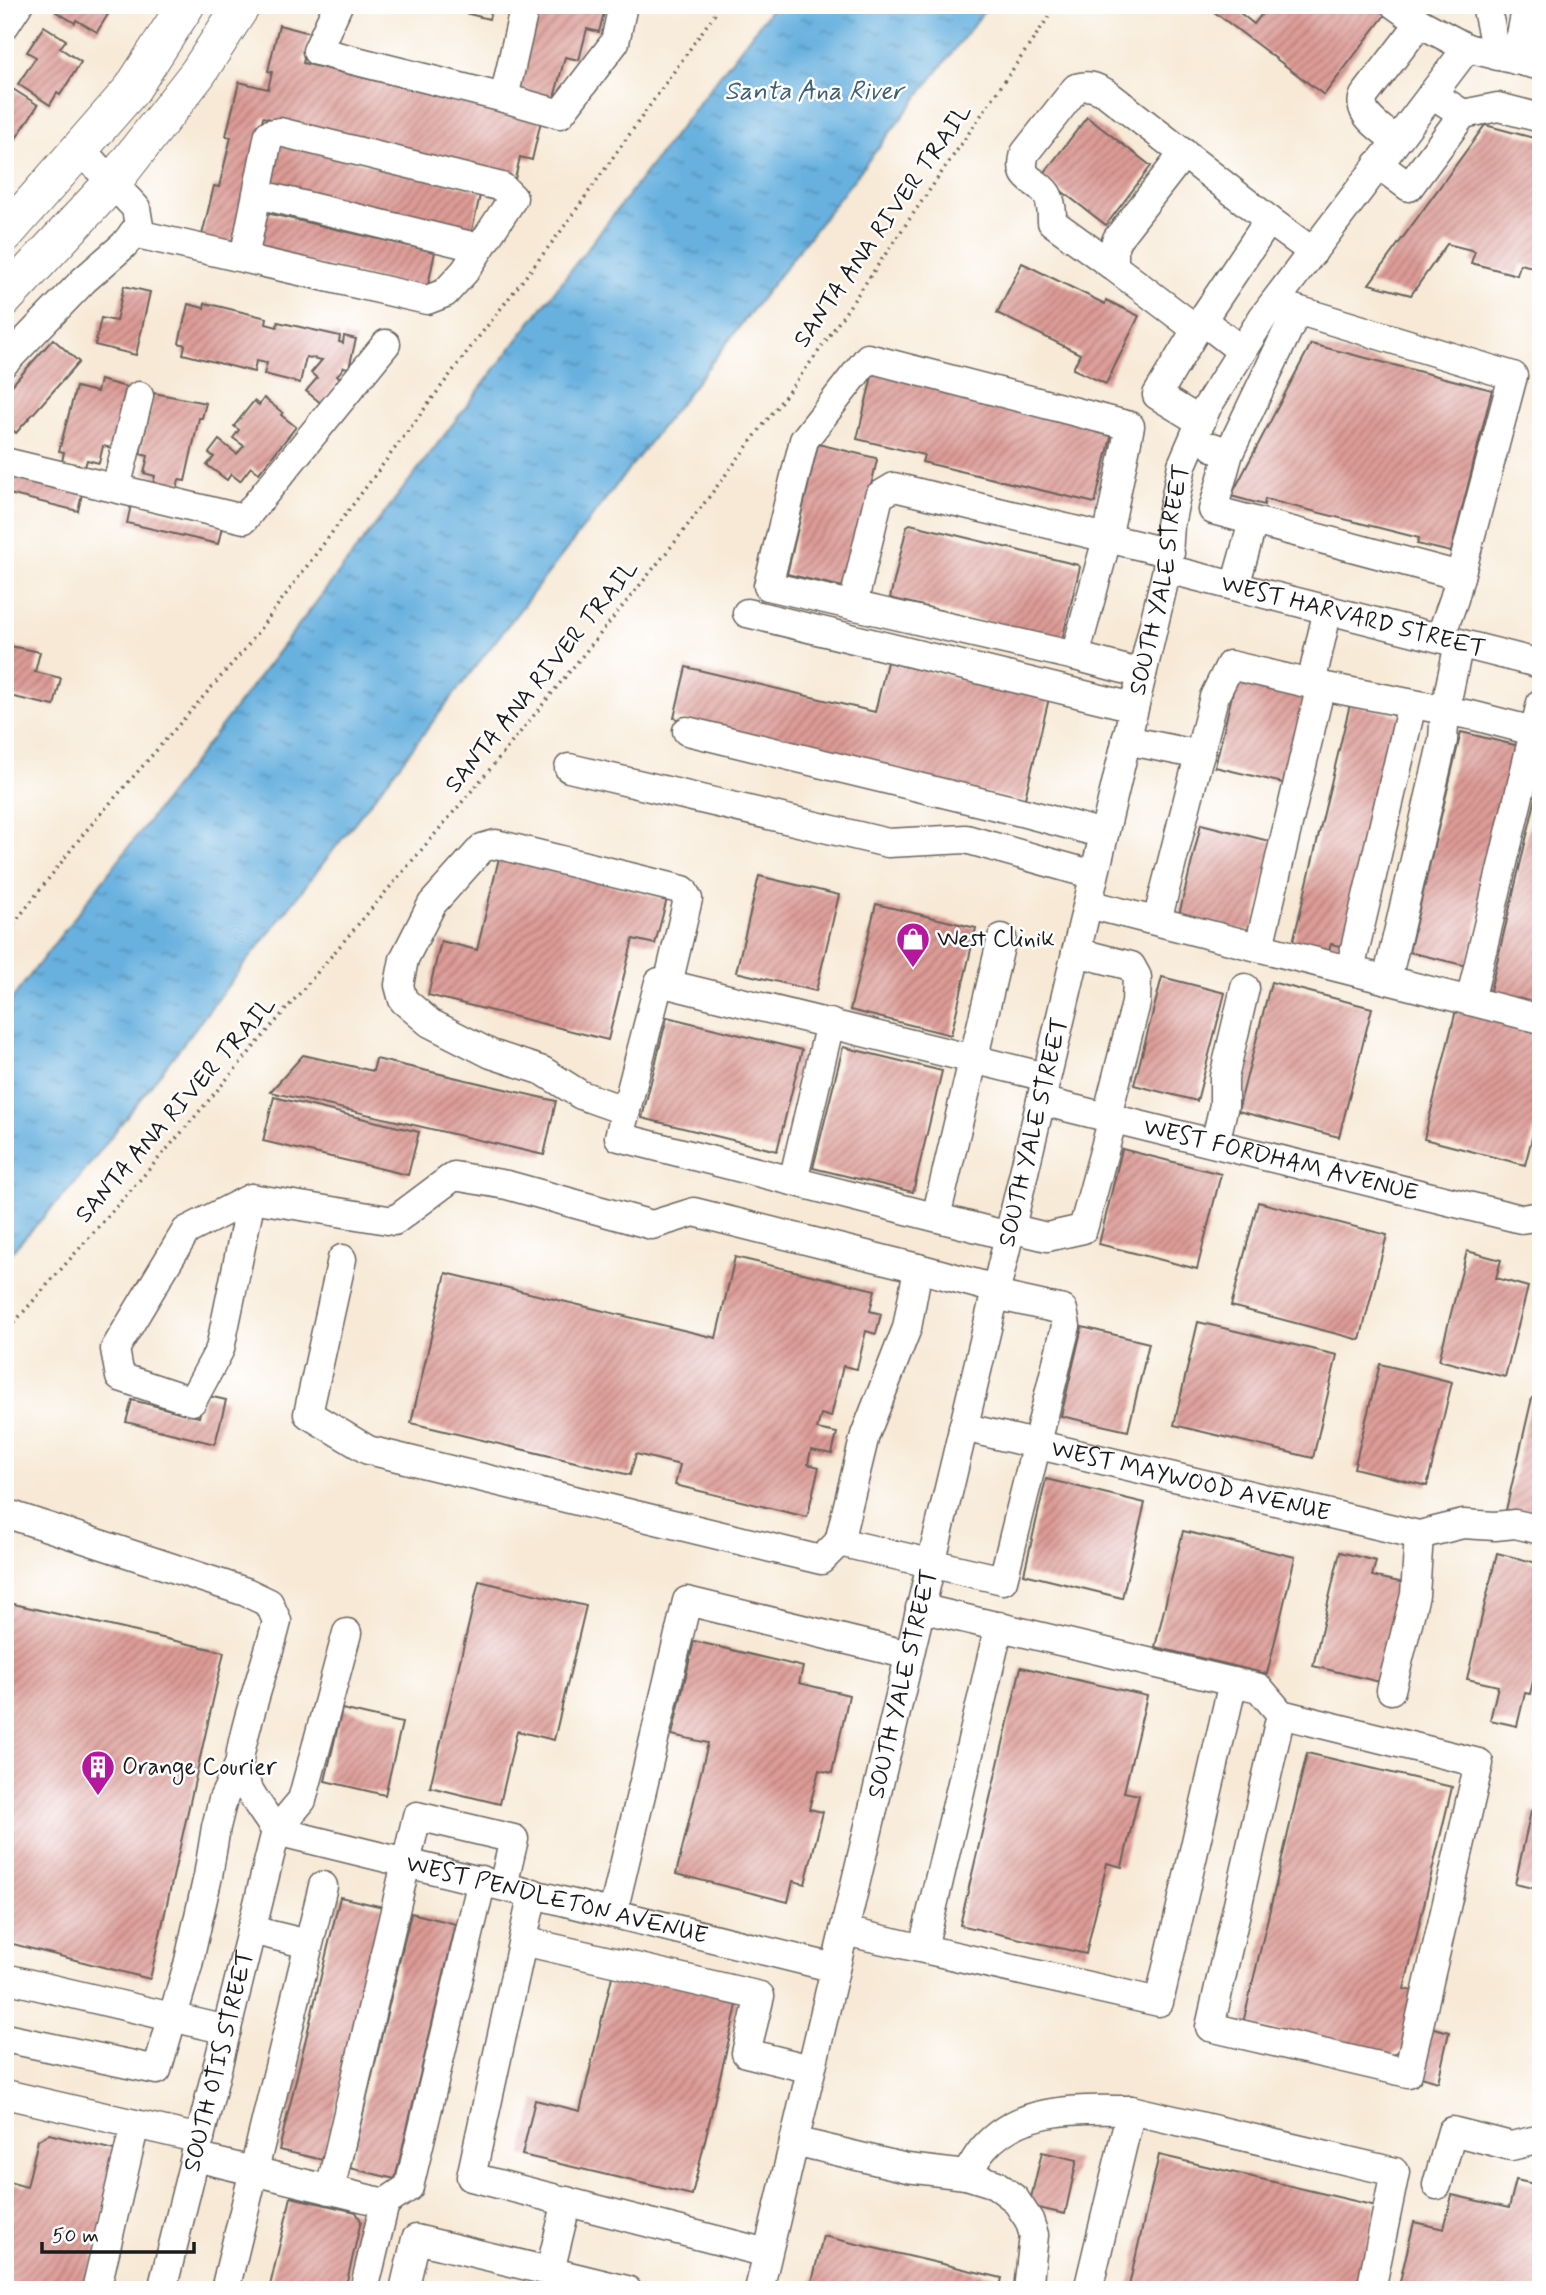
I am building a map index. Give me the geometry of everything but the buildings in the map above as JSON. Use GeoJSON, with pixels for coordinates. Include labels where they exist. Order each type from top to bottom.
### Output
{"type":"FeatureCollection","features":[{"type":"Feature","properties":{"kind":"main road"},"geometry":{"type":"LineString","coordinates":[[5,234],[132,89],[186,5]]}},
{"type":"Feature","properties":{"kind":"main road"},"geometry":{"type":"LineString","coordinates":[[173,104],[173,72],[205,17],[205,5]]}},
{"type":"Feature","properties":{"kind":"main road"},"geometry":{"type":"LineString","coordinates":[[5,298],[112,183],[198,73],[242,5]]}},
{"type":"Feature","properties":{"kind":"street"},"geometry":{"type":"LineString","coordinates":[[5,25],[18,5]]}},
{"type":"Feature","properties":{"kind":"street"},"geometry":{"type":"LineString","coordinates":[[338,5],[317,51],[504,97],[560,114],[615,42],[626,9]]}},
{"type":"Feature","properties":{"kind":"street"},"geometry":{"type":"LineString","coordinates":[[504,97],[525,5]]}},
{"type":"Feature","properties":{"kind":"street"},"geometry":{"type":"LineString","coordinates":[[1395,5],[1420,23],[1467,48],[1518,61]]}},
{"type":"Feature","properties":{"kind":"street"},"geometry":{"type":"LineString","coordinates":[[1486,5],[1518,61]]}},
{"type":"Feature","properties":{"kind":"street"},"geometry":{"type":"LineString","coordinates":[[1518,61],[1527,5]]}},
{"type":"Feature","properties":{"kind":"street"},"geometry":{"type":"LineString","coordinates":[[1396,141],[1363,112],[1361,103],[1420,23]]}},
{"type":"Feature","properties":{"kind":"street","name":"SOUTH YALE STREET"},"geometry":{"type":"LineString","coordinates":[[759,2290],[1142,674],[1168,561],[1170,525],[1182,466],[1207,407],[1242,351],[1285,307],[1313,251],[1467,48]]}},
{"type":"Feature","properties":{"kind":"street"},"geometry":{"type":"LineString","coordinates":[[1242,351],[1199,325],[1052,222],[1052,207],[1046,193],[1028,179],[1022,164],[1025,153],[1076,88],[1084,85],[1094,87],[1106,93],[1313,251]]}},
{"type":"Feature","properties":{"kind":"street"},"geometry":{"type":"LineString","coordinates":[[1432,94],[1463,114]]}},
{"type":"Feature","properties":{"kind":"street"},"geometry":{"type":"LineString","coordinates":[[1378,164],[1409,187],[1463,114],[1498,107],[1541,118]]}},
{"type":"Feature","properties":{"kind":"street"},"geometry":{"type":"LineString","coordinates":[[133,233],[427,300],[445,293],[465,271],[513,198],[502,187],[280,132],[269,134],[244,258]]}},
{"type":"Feature","properties":{"kind":"street"},"geometry":{"type":"LineString","coordinates":[[5,362],[84,280],[124,245],[139,226],[136,208],[80,149]]}},
{"type":"Feature","properties":{"kind":"street"},"geometry":{"type":"LineString","coordinates":[[1114,267],[1116,239],[1184,153]]}},
{"type":"Feature","properties":{"kind":"street"},"geometry":{"type":"LineString","coordinates":[[257,194],[480,248]]}},
{"type":"Feature","properties":{"kind":"street"},"geometry":{"type":"LineString","coordinates":[[1229,453],[1197,431],[1157,395],[1199,325],[1269,220]]}},
{"type":"Feature","properties":{"kind":"street"},"geometry":{"type":"LineString","coordinates":[[1387,980],[1443,740],[1450,641],[1460,576],[1513,376],[1285,307],[1229,453],[1213,510],[1460,576]]}},
{"type":"Feature","properties":{"kind":"street"},"geometry":{"type":"LineString","coordinates":[[5,461],[244,519],[386,344]]}},
{"type":"Feature","properties":{"kind":"street"},"geometry":{"type":"LineString","coordinates":[[1075,656],[1107,539],[1130,426],[868,358],[804,440],[768,586],[1075,656],[1142,674]]}},
{"type":"Feature","properties":{"kind":"street"},"geometry":{"type":"LineString","coordinates":[[116,488],[139,396]]}},
{"type":"Feature","properties":{"kind":"street","name":"WEST HARVARD STREET"},"geometry":{"type":"LineString","coordinates":[[853,605],[879,496],[894,487],[1107,539],[1235,586],[1541,664]]}},
{"type":"Feature","properties":{"kind":"street"},"geometry":{"type":"LineString","coordinates":[[1235,586],[1252,522]]}},
{"type":"Feature","properties":{"kind":"street"},"geometry":{"type":"LineString","coordinates":[[1259,947],[1316,685],[1328,609]]}},
{"type":"Feature","properties":{"kind":"street"},"geometry":{"type":"LineString","coordinates":[[747,613],[1134,707]]}},
{"type":"Feature","properties":{"kind":"street"},"geometry":{"type":"LineString","coordinates":[[1157,921],[1214,697],[1230,665],[1538,732]]}},
{"type":"Feature","properties":{"kind":"street"},"geometry":{"type":"LineString","coordinates":[[1470,1001],[1538,732],[1541,703]]}},
{"type":"Feature","properties":{"kind":"street"},"geometry":{"type":"LineString","coordinates":[[1350,970],[1412,704]]}},
{"type":"Feature","properties":{"kind":"street"},"geometry":{"type":"LineString","coordinates":[[687,732],[1104,834]]}},
{"type":"Feature","properties":{"kind":"street"},"geometry":{"type":"LineString","coordinates":[[1126,740],[1200,755]]}},
{"type":"Feature","properties":{"kind":"street"},"geometry":{"type":"LineString","coordinates":[[569,768],[888,843],[966,839],[1094,875]]}},
{"type":"Feature","properties":{"kind":"street"},"geometry":{"type":"LineString","coordinates":[[626,1111],[581,1095],[544,1071],[491,1054],[430,1023],[403,1000],[399,985],[404,959],[432,904],[482,848],[496,844],[683,890],[688,900],[668,984],[659,982],[626,1111],[619,1137],[936,1217],[1010,1232],[1047,1237],[1083,1229],[1110,1117],[1136,1003],[1137,977],[1131,966],[1076,953]]}},
{"type":"Feature","properties":{"kind":"street"},"geometry":{"type":"LineString","coordinates":[[1088,904],[1541,1019]]}},
{"type":"Feature","properties":{"kind":"street"},"geometry":{"type":"LineString","coordinates":[[936,1217],[1002,939]]}},
{"type":"Feature","properties":{"kind":"street","name":"WEST FORDHAM AVENUE"},"geometry":{"type":"LineString","coordinates":[[668,984],[974,1058],[1110,1117],[1531,1218]]}},
{"type":"Feature","properties":{"kind":"street"},"geometry":{"type":"LineString","coordinates":[[1215,1143],[1224,1105],[1224,1077],[1245,988]]}},
{"type":"Feature","properties":{"kind":"street"},"geometry":{"type":"LineString","coordinates":[[793,1181],[830,1023]]}},
{"type":"Feature","properties":{"kind":"street"},"geometry":{"type":"LineString","coordinates":[[251,1198],[220,1349],[192,1401],[120,1377],[115,1349],[186,1231],[251,1198],[394,1222],[454,1176],[507,1185],[652,1225],[694,1212],[918,1268],[1063,1310],[1066,1326],[1003,1580],[839,1542]]}},
{"type":"Feature","properties":{"kind":"street"},"geometry":{"type":"LineString","coordinates":[[342,1259],[308,1414],[368,1450],[821,1560],[839,1542],[866,1435],[907,1328],[918,1268]]}},
{"type":"Feature","properties":{"kind":"street","name":"WEST MAYWOOD AVENUE"},"geometry":{"type":"LineString","coordinates":[[963,1427],[1419,1535]]}},
{"type":"Feature","properties":{"kind":"street"},"geometry":{"type":"LineString","coordinates":[[5,1513],[246,1592],[269,1603],[278,1621],[238,1767],[223,1799],[188,1965],[157,2070],[5,2038]]}},
{"type":"Feature","properties":{"kind":"street"},"geometry":{"type":"LineString","coordinates":[[1391,1689],[1415,1595],[1419,1535],[1463,1524],[1515,1524],[1541,1530]]}},
{"type":"Feature","properties":{"kind":"street"},"geometry":{"type":"LineString","coordinates":[[613,1912],[687,1601],[909,1655]]}},
{"type":"Feature","properties":{"kind":"street"},"geometry":{"type":"LineString","coordinates":[[920,1608],[1259,1688],[1281,1714],[1479,1763],[1408,2073],[1210,2027],[1281,1714]]}},
{"type":"Feature","properties":{"kind":"street"},"geometry":{"type":"LineString","coordinates":[[922,1948],[999,1626]]}},
{"type":"Feature","properties":{"kind":"street"},"geometry":{"type":"LineString","coordinates":[[238,1767],[276,1831],[302,1800],[347,1633]]}},
{"type":"Feature","properties":{"kind":"street"},"geometry":{"type":"LineString","coordinates":[[844,1931],[1159,2002],[1233,1682]]}},
{"type":"Feature","properties":{"kind":"street"},"geometry":{"type":"LineString","coordinates":[[330,2190],[416,1816],[514,1839],[493,1883],[409,2187],[385,2203],[370,2288]]}},
{"type":"Feature","properties":{"kind":"street","name":"WEST PENDLETON AVENUE"},"geometry":{"type":"LineString","coordinates":[[276,1831],[835,1968]]}},
{"type":"Feature","properties":{"kind":"street","name":"SOUTH OTIS STREET"},"geometry":{"type":"LineString","coordinates":[[162,2290],[276,1831]]}},
{"type":"Feature","properties":{"kind":"street"},"geometry":{"type":"LineString","coordinates":[[225,2290],[323,1886]]}},
{"type":"Feature","properties":{"kind":"street"},"geometry":{"type":"LineString","coordinates":[[533,1893],[471,2177],[767,2253]]}},
{"type":"Feature","properties":{"kind":"street"},"geometry":{"type":"LineString","coordinates":[[251,1930],[308,1944]]}},
{"type":"Feature","properties":{"kind":"street"},"geometry":{"type":"LineString","coordinates":[[523,1941],[760,1996],[746,2053],[811,2068]]}},
{"type":"Feature","properties":{"kind":"street"},"geometry":{"type":"LineString","coordinates":[[5,1978],[227,2030]]}},
{"type":"Feature","properties":{"kind":"street"},"geometry":{"type":"LineString","coordinates":[[5,2094],[135,2124],[254,2171],[385,2203]]}},
{"type":"Feature","properties":{"kind":"street"},"geometry":{"type":"LineString","coordinates":[[966,2175],[985,2147],[1010,2126],[1053,2111],[1132,2110],[1395,2172],[1371,2290]]}},
{"type":"Feature","properties":{"kind":"street"},"geometry":{"type":"LineString","coordinates":[[1088,2290],[1132,2110]]}},
{"type":"Feature","properties":{"kind":"street"},"geometry":{"type":"LineString","coordinates":[[96,2290],[135,2124]]}},
{"type":"Feature","properties":{"kind":"street"},"geometry":{"type":"LineString","coordinates":[[1437,2185],[1452,2131],[1511,2146],[1541,2139]]}},
{"type":"Feature","properties":{"kind":"street"},"geometry":{"type":"LineString","coordinates":[[794,2141],[907,2168],[966,2175],[995,2185],[1015,2199],[1029,2220],[1034,2235],[1028,2290]]}},
{"type":"Feature","properties":{"kind":"street"},"geometry":{"type":"LineString","coordinates":[[550,2271],[567,2201]]}},
{"type":"Feature","properties":{"kind":"street"},"geometry":{"type":"LineString","coordinates":[[404,2290],[416,2239],[627,2290]]}},
{"type":"Feature","properties":{"kind":"path"},"geometry":{"type":"LineString","coordinates":[[5,935],[84,833],[245,649],[561,231],[721,5]]}},
{"type":"Feature","properties":{"kind":"path","name":"SANTA ANA RIVER TRAIL"},"geometry":{"type":"LineString","coordinates":[[5,1333],[181,1133],[491,768],[675,542],[816,355],[1056,5]]}},
{"type":"Feature","properties":{"kind":"water","name":"Santa Ana River"},"geometry":{"type":"Polygon","coordinates":[[[774,5],[989,5],[75,1183],[5,1259],[5,1008],[774,5]]]}},
{"type":"Feature","properties":{"kind":"place","name":"West Clinik"},"geometry":{"type":"Point","coordinates":[913,969]}},
{"type":"Feature","properties":{"kind":"place","name":"Orange Courier"},"geometry":{"type":"Point","coordinates":[98,1797]}}]}
